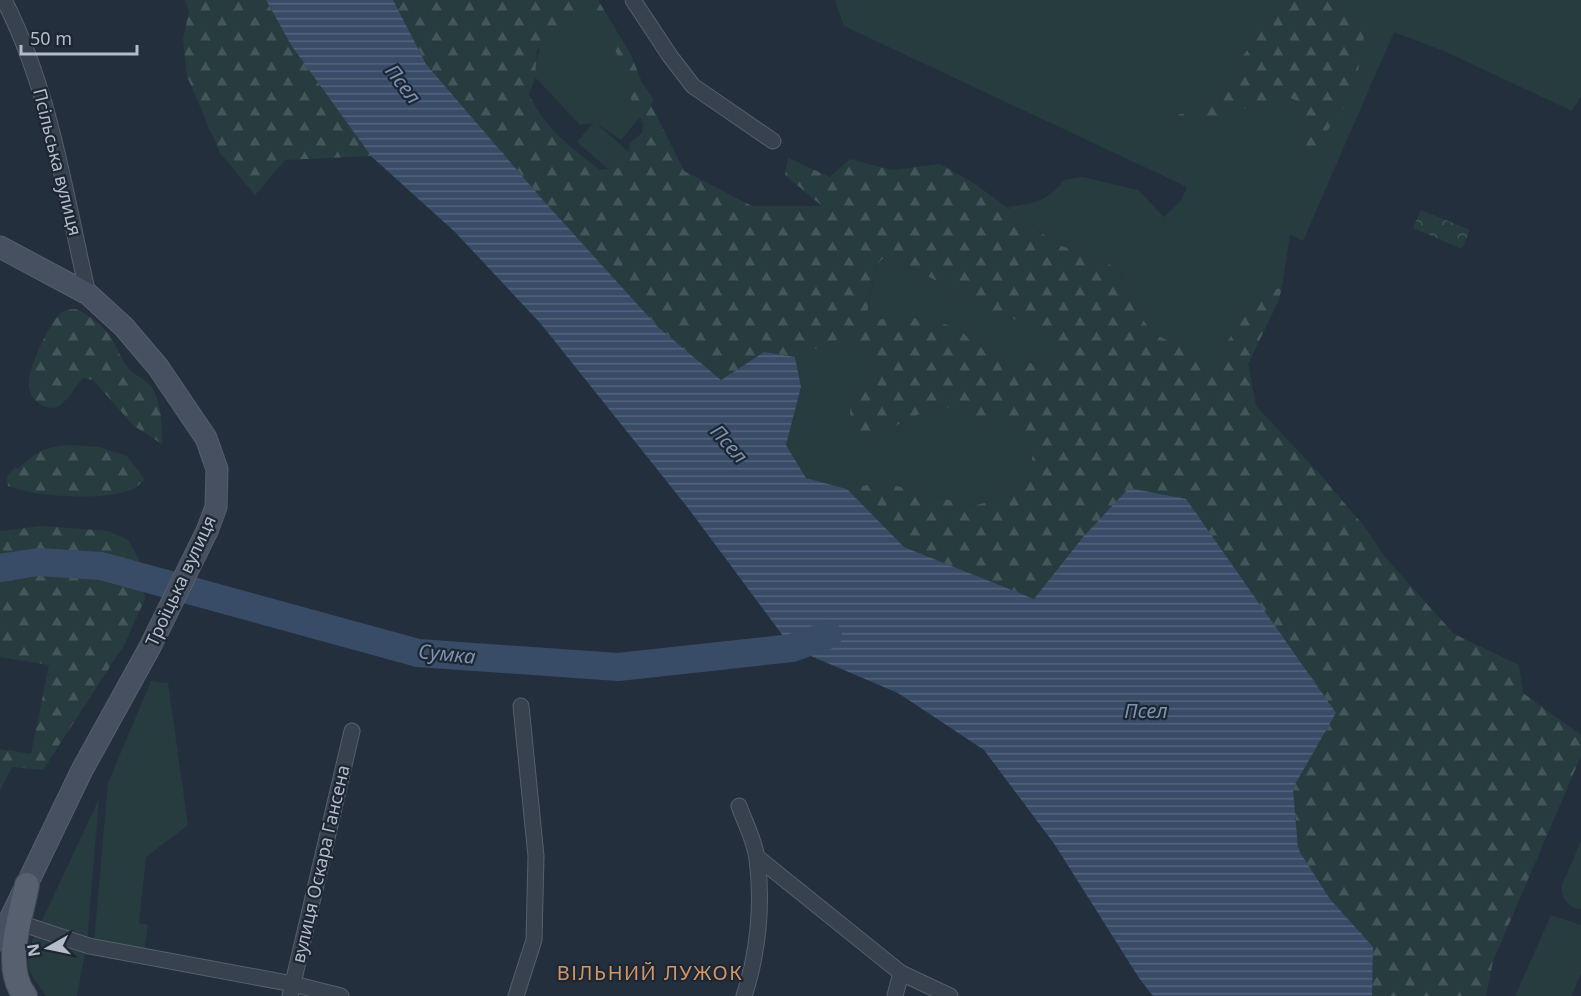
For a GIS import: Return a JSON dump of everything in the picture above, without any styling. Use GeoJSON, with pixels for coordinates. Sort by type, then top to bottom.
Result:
{"type":"FeatureCollection","features":[{"type":"Feature","properties":{"kind":"main road","name":"Троїцька вулиця"},"geometry":{"type":"LineString","coordinates":[[0,247],[88,294],[124,327],[158,367],[206,438],[217,468],[216,507],[198,549],[150,647],[82,770],[27,885]]}},
{"type":"Feature","properties":{"kind":"main road"},"geometry":{"type":"LineString","coordinates":[[0,940],[27,885]]}},
{"type":"Feature","properties":{"kind":"main road"},"geometry":{"type":"LineString","coordinates":[[10,921],[14,947],[14,970],[25,996]]}},
{"type":"Feature","properties":{"kind":"street","name":"Псільська вулиця"},"geometry":{"type":"LineString","coordinates":[[4,0],[22,35],[50,120],[88,294]]}},
{"type":"Feature","properties":{"kind":"street"},"geometry":{"type":"LineString","coordinates":[[633,0],[693,86],[773,141]]}},
{"type":"Feature","properties":{"kind":"street"},"geometry":{"type":"LineString","coordinates":[[516,996],[534,940],[536,856],[521,706]]}},
{"type":"Feature","properties":{"kind":"street","name":"вулиця Оскара Гансена"},"geometry":{"type":"LineString","coordinates":[[292,990],[352,731]]}},
{"type":"Feature","properties":{"kind":"street"},"geometry":{"type":"LineString","coordinates":[[739,806],[757,857],[759,909],[752,970],[744,996]]}},
{"type":"Feature","properties":{"kind":"street"},"geometry":{"type":"LineString","coordinates":[[757,857],[901,974],[950,996]]}},
{"type":"Feature","properties":{"kind":"street"},"geometry":{"type":"LineString","coordinates":[[10,921],[89,946],[292,990],[341,996]]}},
{"type":"Feature","properties":{"kind":"street"},"geometry":{"type":"LineString","coordinates":[[895,996],[901,974]]}},
{"type":"Feature","properties":{"kind":"green space"},"geometry":{"type":"Polygon","coordinates":[[[185,0],[266,0],[291,45],[371,156],[285,160],[255,195],[220,153],[187,76],[183,39],[189,12],[185,0]]]}},
{"type":"Feature","properties":{"kind":"green space"},"geometry":{"type":"Polygon","coordinates":[[[393,0],[598,0],[631,55],[651,105],[684,171],[752,206],[822,206],[785,175],[788,158],[830,177],[850,159],[891,170],[940,164],[975,184],[1057,244],[1121,269],[1123,293],[1153,333],[1214,364],[1258,291],[1282,288],[1278,302],[1248,364],[1256,406],[1317,471],[1364,526],[1385,557],[1454,634],[1519,665],[1523,693],[1581,735],[1581,756],[1493,961],[1486,996],[1372,996],[1373,947],[1330,899],[1298,849],[1293,788],[1336,713],[1083,537],[1034,599],[904,547],[847,489],[882,482],[972,506],[988,502],[1030,471],[1033,453],[1011,426],[938,405],[869,439],[851,436],[850,403],[872,375],[872,358],[842,338],[795,357],[764,352],[721,380],[658,327],[542,199],[426,64],[393,0]],[[579,14],[570,17],[548,33],[537,49],[535,78],[529,94],[550,127],[579,154],[600,170],[618,168],[629,153],[630,143],[642,133],[643,124],[618,72],[617,54],[608,37],[588,18],[579,14]],[[891,258],[882,259],[876,266],[867,314],[873,321],[899,316],[939,322],[961,330],[973,344],[1010,358],[1051,368],[1058,351],[1047,335],[1012,318],[986,313],[971,298],[891,258]]]}},
{"type":"Feature","properties":{"kind":"green space"},"geometry":{"type":"Polygon","coordinates":[[[587,0],[654,100],[621,140],[596,123],[636,158],[619,178],[577,142],[593,123],[580,125],[531,73],[540,50],[504,21],[587,0]]]}},
{"type":"Feature","properties":{"kind":"green space"},"geometry":{"type":"Polygon","coordinates":[[[835,0],[1581,0],[1581,96],[1572,111],[1446,52],[1394,32],[1303,241],[1290,235],[1282,288],[1258,291],[1214,365],[1153,333],[1123,293],[1121,269],[1057,244],[1007,207],[1039,201],[1064,180],[1083,177],[1138,190],[1164,217],[1181,201],[1187,187],[844,26],[835,0]]]}},
{"type":"Feature","properties":{"kind":"green space"},"geometry":{"type":"Polygon","coordinates":[[[1280,0],[1329,0],[1365,32],[1354,93],[1311,154],[1300,140],[1306,105],[1288,97],[1253,104],[1214,124],[1177,115],[1211,105],[1280,0]]]}},
{"type":"Feature","properties":{"kind":"green space"},"geometry":{"type":"Polygon","coordinates":[[[1421,210],[1470,230],[1462,249],[1413,228],[1421,210]]]}},
{"type":"Feature","properties":{"kind":"green space"},"geometry":{"type":"Polygon","coordinates":[[[891,258],[971,298],[986,313],[1012,318],[1047,335],[1058,351],[1051,368],[1010,358],[973,344],[961,330],[899,316],[873,322],[867,314],[876,266],[882,259],[891,258]]]}},
{"type":"Feature","properties":{"kind":"green space"},"geometry":{"type":"Polygon","coordinates":[[[76,309],[105,330],[128,367],[149,383],[153,389],[161,416],[162,444],[134,426],[93,380],[83,378],[65,400],[54,408],[41,405],[32,395],[29,389],[30,375],[45,337],[61,313],[76,309]]]}},
{"type":"Feature","properties":{"kind":"green space"},"geometry":{"type":"Polygon","coordinates":[[[842,338],[872,358],[872,375],[850,403],[869,439],[938,405],[1011,426],[1034,453],[1030,471],[988,502],[972,506],[882,482],[847,489],[806,478],[786,445],[801,387],[795,357],[842,338]]]}},
{"type":"Feature","properties":{"kind":"green space"},"geometry":{"type":"Polygon","coordinates":[[[68,445],[99,447],[127,456],[145,480],[130,490],[103,496],[51,495],[8,486],[7,476],[15,468],[18,469],[40,451],[68,445]]]}},
{"type":"Feature","properties":{"kind":"green space"},"geometry":{"type":"Polygon","coordinates":[[[43,526],[108,531],[128,540],[139,559],[145,599],[124,645],[43,770],[12,767],[0,790],[0,749],[31,754],[49,665],[0,657],[0,531],[43,526]]]}},
{"type":"Feature","properties":{"kind":"green space"},"geometry":{"type":"Polygon","coordinates":[[[151,681],[168,683],[188,825],[146,857],[139,923],[148,925],[144,952],[94,942],[108,783],[151,681]]]}},
{"type":"Feature","properties":{"kind":"green space"},"geometry":{"type":"Polygon","coordinates":[[[99,799],[87,942],[39,927],[99,799]]]}},
{"type":"Feature","properties":{"kind":"green space"},"geometry":{"type":"Polygon","coordinates":[[[1581,841],[1581,909],[1572,907],[1564,898],[1562,885],[1581,841]]]}},
{"type":"Feature","properties":{"kind":"green space"},"geometry":{"type":"Polygon","coordinates":[[[1551,915],[1581,925],[1581,974],[1571,996],[1515,996],[1551,915]]]}},
{"type":"Feature","properties":{"kind":"green space"},"geometry":{"type":"Polygon","coordinates":[[[36,932],[86,948],[77,996],[46,996],[34,979],[28,966],[28,959],[36,932]]]}},
{"type":"Feature","properties":{"kind":"water","name":"Псел"},"geometry":{"type":"Polygon","coordinates":[[[266,0],[393,0],[426,64],[542,199],[658,327],[721,380],[764,352],[795,357],[801,387],[786,445],[806,478],[847,489],[904,547],[1034,599],[1083,537],[1129,488],[1186,499],[1336,713],[1293,788],[1298,849],[1330,899],[1373,947],[1372,996],[1153,996],[1139,978],[1055,845],[984,750],[898,693],[792,648],[688,508],[541,324],[455,232],[371,156],[291,45],[266,0]]]}},
{"type":"Feature","properties":{"kind":"waterway","name":"Сумка"},"geometry":{"type":"LineString","coordinates":[[0,568],[38,562],[101,566],[418,653],[618,667],[792,648],[828,635]]}},
{"type":"Feature","properties":{"kind":"district","name":"ВІЛЬНИЙ ЛУЖОК"},"geometry":{"type":"Point","coordinates":[650,973]}}]}
